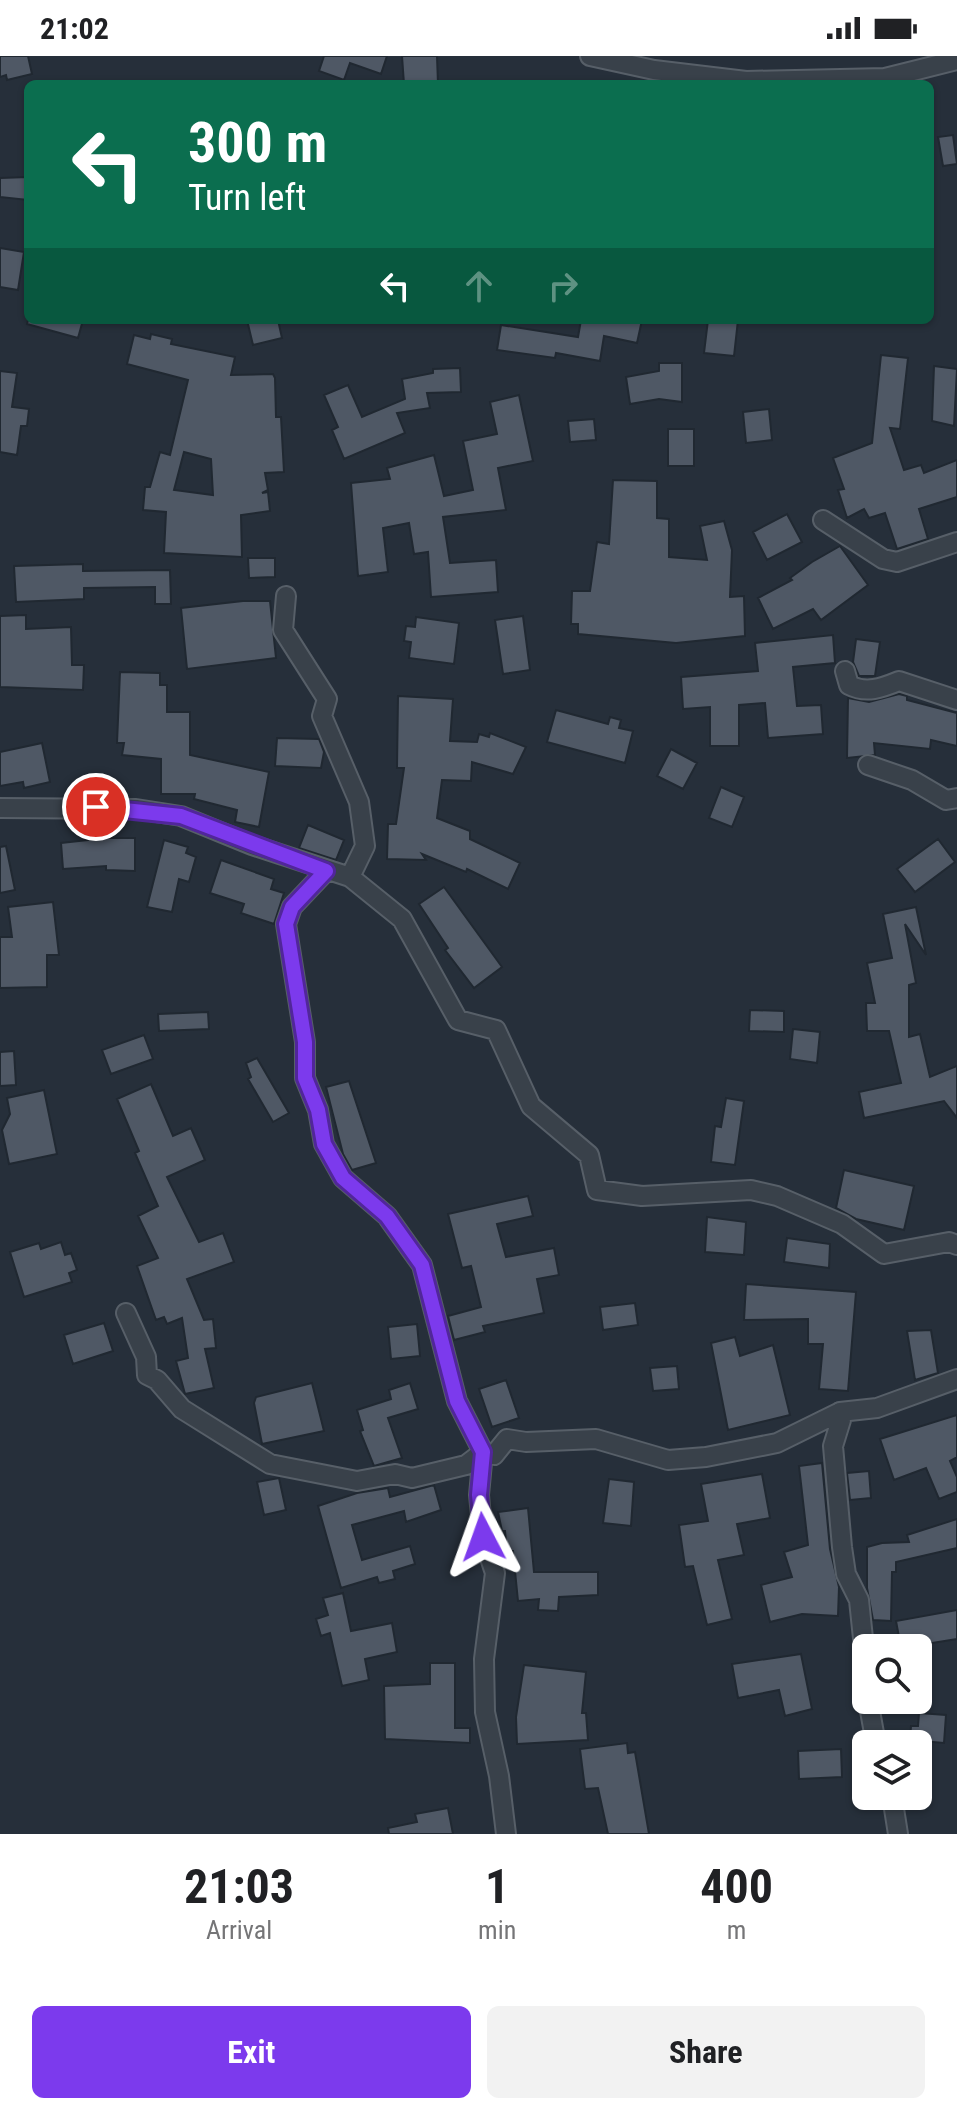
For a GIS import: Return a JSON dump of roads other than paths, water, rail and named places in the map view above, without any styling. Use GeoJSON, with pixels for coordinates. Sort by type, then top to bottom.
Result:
{"type":"FeatureCollection","features":[{"type":"Feature","properties":{"kind":"street"},"geometry":{"type":"LineString","coordinates":[[590,56],[654,70],[738,80]]}},
{"type":"Feature","properties":{"kind":"street"},"geometry":{"type":"LineString","coordinates":[[792,80],[885,78],[957,60]]}},
{"type":"Feature","properties":{"kind":"street"},"geometry":{"type":"LineString","coordinates":[[823,520],[883,559],[897,562],[957,542]]}},
{"type":"Feature","properties":{"kind":"street"},"geometry":{"type":"LineString","coordinates":[[286,596],[283,630],[327,699],[322,716],[359,802],[365,846],[350,877]]}},
{"type":"Feature","properties":{"kind":"street"},"geometry":{"type":"LineString","coordinates":[[845,671],[849,685],[856,689],[879,690],[899,681],[957,700]]}},
{"type":"Feature","properties":{"kind":"street"},"geometry":{"type":"LineString","coordinates":[[868,765],[912,780],[946,800],[957,798]]}},
{"type":"Feature","properties":{"kind":"street"},"geometry":{"type":"LineString","coordinates":[[0,808],[136,809],[181,816],[326,871],[350,877],[402,919],[458,1020],[496,1030],[531,1106],[589,1155],[597,1190],[642,1196],[751,1190],[777,1196],[842,1224],[884,1254],[949,1242],[957,1245]]}},
{"type":"Feature","properties":{"kind":"street"},"geometry":{"type":"LineString","coordinates":[[326,871],[292,907],[286,924],[305,1042],[305,1078],[318,1110],[324,1144],[343,1178],[387,1216],[422,1265],[457,1401],[483,1452],[479,1495],[483,1537],[495,1573],[484,1659],[485,1712],[499,1776],[506,1834]]}},
{"type":"Feature","properties":{"kind":"street"},"geometry":{"type":"LineString","coordinates":[[126,1313],[146,1357],[147,1375],[157,1380],[182,1409],[270,1464],[357,1481],[395,1474],[412,1478],[466,1465],[483,1452]]}},
{"type":"Feature","properties":{"kind":"street"},"geometry":{"type":"LineString","coordinates":[[483,1452],[494,1455],[507,1439],[526,1442],[596,1439],[668,1460],[706,1457],[777,1443],[840,1412],[877,1408],[957,1379]]}},
{"type":"Feature","properties":{"kind":"street"},"geometry":{"type":"LineString","coordinates":[[840,1412],[841,1420],[833,1446],[842,1547],[846,1574],[859,1600],[863,1634]]}},
{"type":"Feature","properties":{"kind":"street"},"geometry":{"type":"LineString","coordinates":[[894,1810],[898,1834]]}}]}
